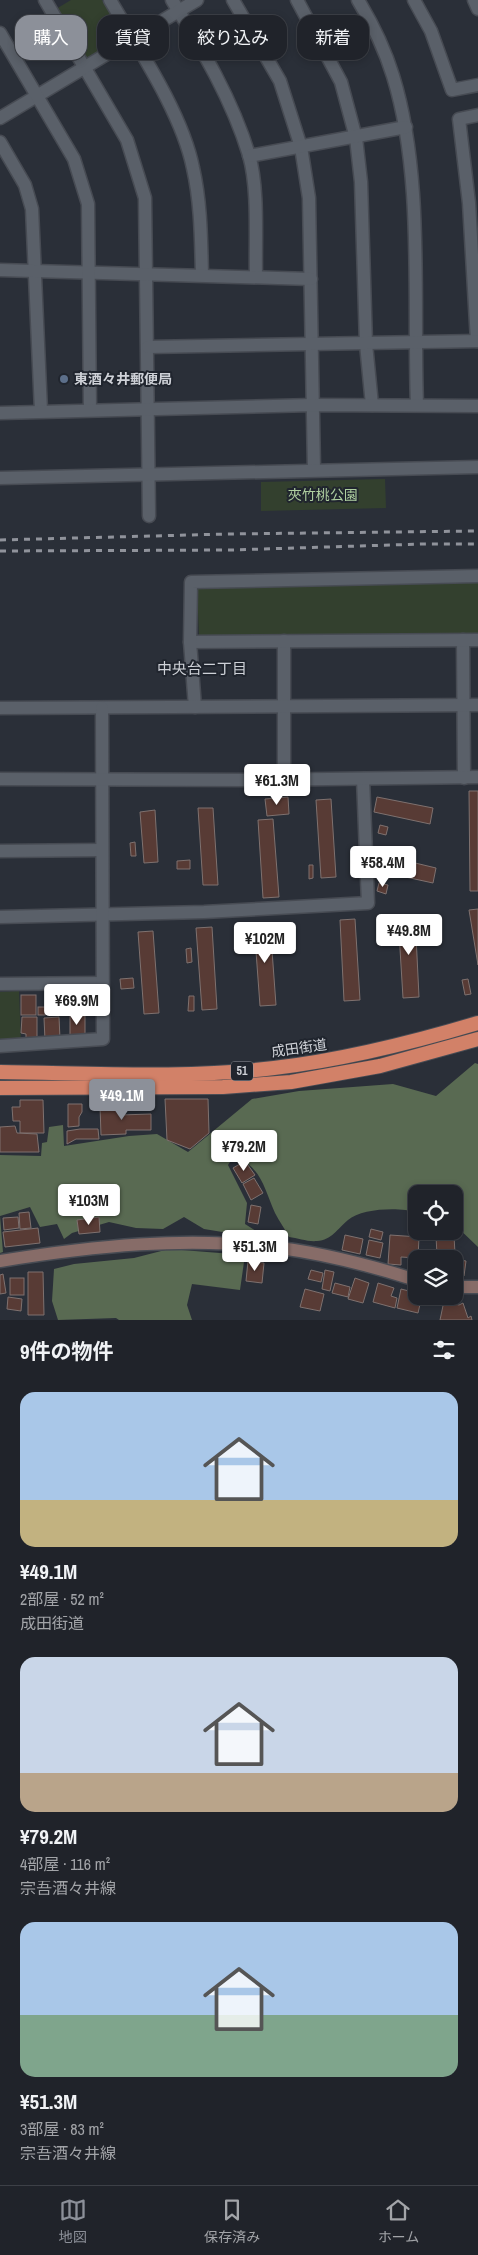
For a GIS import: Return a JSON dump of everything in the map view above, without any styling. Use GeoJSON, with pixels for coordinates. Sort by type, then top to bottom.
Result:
{"type":"FeatureCollection","features":[{"type":"Feature","properties":{"kind":"highway","name":"成田街道"},"geometry":{"type":"LineString","coordinates":[[0,1072],[195,1074],[274,1068],[366,1054],[478,1023]]}},
{"type":"Feature","properties":{"kind":"highway","name":"51"},"geometry":{"type":"LineString","coordinates":[[0,1088],[224,1087],[291,1082],[380,1066],[478,1039]]}},
{"type":"Feature","properties":{"kind":"main road"},"geometry":{"type":"LineString","coordinates":[[0,1261],[123,1245],[171,1242],[222,1243],[280,1248],[372,1266],[408,1277]]}},
{"type":"Feature","properties":{"kind":"main road"},"geometry":{"type":"LineString","coordinates":[[463,1287],[478,1287]]}},
{"type":"Feature","properties":{"kind":"street"},"geometry":{"type":"LineString","coordinates":[[45,0],[128,140],[145,198],[150,516]]}},
{"type":"Feature","properties":{"kind":"street"},"geometry":{"type":"LineString","coordinates":[[110,0],[119,15]]}},
{"type":"Feature","properties":{"kind":"street"},"geometry":{"type":"LineString","coordinates":[[172,0],[224,89],[249,156],[255,199],[256,277]]}},
{"type":"Feature","properties":{"kind":"street"},"geometry":{"type":"LineString","coordinates":[[169,18],[197,0]]}},
{"type":"Feature","properties":{"kind":"street"},"geometry":{"type":"LineString","coordinates":[[233,0],[280,81],[301,147],[308,198],[314,470]]}},
{"type":"Feature","properties":{"kind":"street"},"geometry":{"type":"LineString","coordinates":[[297,0],[341,82],[356,138],[361,182],[366,344],[372,405]]}},
{"type":"Feature","properties":{"kind":"street"},"geometry":{"type":"LineString","coordinates":[[358,0],[370,20],[393,75],[406,128],[414,216],[417,405]]}},
{"type":"Feature","properties":{"kind":"street"},"geometry":{"type":"LineString","coordinates":[[414,0],[431,31],[452,90],[478,85]]}},
{"type":"Feature","properties":{"kind":"street"},"geometry":{"type":"LineString","coordinates":[[474,0],[478,9]]}},
{"type":"Feature","properties":{"kind":"street"},"geometry":{"type":"LineString","coordinates":[[0,33],[74,159],[88,204],[90,410]]}},
{"type":"Feature","properties":{"kind":"street"},"geometry":{"type":"LineString","coordinates":[[0,118],[98,60]]}},
{"type":"Feature","properties":{"kind":"street"},"geometry":{"type":"LineString","coordinates":[[144,60],[179,124],[193,167],[200,217],[202,275]]}},
{"type":"Feature","properties":{"kind":"street"},"geometry":{"type":"LineString","coordinates":[[148,346],[477,341],[476,286],[459,119],[478,115]]}},
{"type":"Feature","properties":{"kind":"street"},"geometry":{"type":"LineString","coordinates":[[249,156],[406,128]]}},
{"type":"Feature","properties":{"kind":"street"},"geometry":{"type":"LineString","coordinates":[[0,142],[25,185],[32,209],[41,411]]}},
{"type":"Feature","properties":{"kind":"street"},"geometry":{"type":"LineString","coordinates":[[0,270],[311,279]]}},
{"type":"Feature","properties":{"kind":"street"},"geometry":{"type":"LineString","coordinates":[[0,413],[313,405],[478,406]]}},
{"type":"Feature","properties":{"kind":"street"},"geometry":{"type":"LineString","coordinates":[[0,478],[478,467]]}},
{"type":"Feature","properties":{"kind":"street"},"geometry":{"type":"LineString","coordinates":[[194,707],[190,642],[190,582],[478,576]]}},
{"type":"Feature","properties":{"kind":"street"},"geometry":{"type":"LineString","coordinates":[[463,640],[464,778]]}},
{"type":"Feature","properties":{"kind":"street"},"geometry":{"type":"LineString","coordinates":[[190,642],[478,640]]}},
{"type":"Feature","properties":{"kind":"street"},"geometry":{"type":"LineString","coordinates":[[284,641],[282,705],[284,780]]}},
{"type":"Feature","properties":{"kind":"street"},"geometry":{"type":"LineString","coordinates":[[0,708],[478,705]]}},
{"type":"Feature","properties":{"kind":"street"},"geometry":{"type":"LineString","coordinates":[[0,1046],[102,1038],[100,779],[102,708]]}},
{"type":"Feature","properties":{"kind":"street"},"geometry":{"type":"LineString","coordinates":[[0,779],[284,780],[478,777]]}},
{"type":"Feature","properties":{"kind":"street"},"geometry":{"type":"LineString","coordinates":[[0,917],[102,916],[368,903],[363,779]]}},
{"type":"Feature","properties":{"kind":"street"},"geometry":{"type":"LineString","coordinates":[[0,851],[102,850]]}},
{"type":"Feature","properties":{"kind":"street"},"geometry":{"type":"LineString","coordinates":[[0,984],[102,983]]}},
{"type":"Feature","properties":{"kind":"green space"},"geometry":{"type":"Polygon","coordinates":[[[71,0],[102,0],[111,15],[97,15],[97,54],[87,59],[87,15],[60,15],[56,9],[71,0]]]}},
{"type":"Feature","properties":{"kind":"green space","name":"夾竹桃公園"},"geometry":{"type":"Polygon","coordinates":[[[385,479],[386,508],[261,511],[261,482],[385,479]]]}},
{"type":"Feature","properties":{"kind":"green space"},"geometry":{"type":"Polygon","coordinates":[[[478,577],[478,634],[199,636],[197,587],[478,577]]]}},
{"type":"Feature","properties":{"kind":"green space"},"geometry":{"type":"Polygon","coordinates":[[[19,991],[21,1043],[0,1044],[0,992],[19,991]]]}},
{"type":"Feature","properties":{"kind":"green space"},"geometry":{"type":"Polygon","coordinates":[[[475,1063],[478,1064],[478,1247],[463,1233],[463,1185],[408,1185],[408,1210],[391,1209],[362,1213],[348,1220],[327,1239],[310,1241],[289,1237],[275,1213],[261,1180],[251,1166],[234,1156],[228,1165],[247,1203],[245,1224],[256,1231],[253,1237],[204,1229],[184,1217],[163,1229],[136,1228],[109,1222],[72,1233],[64,1239],[57,1224],[40,1227],[30,1207],[0,1216],[0,1155],[41,1156],[42,1143],[47,1142],[49,1127],[63,1125],[64,1146],[129,1136],[157,1134],[188,1152],[252,1099],[299,1091],[393,1084],[436,1096],[475,1063]]]}},
{"type":"Feature","properties":{"kind":"green space"},"geometry":{"type":"Polygon","coordinates":[[[0,1216],[3,1252],[0,1253],[0,1216]]]}},
{"type":"Feature","properties":{"kind":"green space"},"geometry":{"type":"Polygon","coordinates":[[[169,1249],[245,1255],[240,1290],[192,1284],[187,1305],[192,1320],[119,1320],[116,1318],[58,1320],[52,1301],[54,1269],[74,1264],[134,1258],[169,1249]]]}},
{"type":"Feature","properties":{"kind":"building"},"geometry":{"type":"Polygon","coordinates":[[[469,791],[478,791],[478,891],[470,891],[469,791]]]}},
{"type":"Feature","properties":{"kind":"building"},"geometry":{"type":"Polygon","coordinates":[[[288,797],[289,814],[267,816],[265,799],[288,797]]]}},
{"type":"Feature","properties":{"kind":"building"},"geometry":{"type":"Polygon","coordinates":[[[377,797],[433,808],[430,824],[374,812],[377,797]]]}},
{"type":"Feature","properties":{"kind":"building"},"geometry":{"type":"Polygon","coordinates":[[[331,799],[336,877],[321,878],[316,800],[331,799]]]}},
{"type":"Feature","properties":{"kind":"building"},"geometry":{"type":"Polygon","coordinates":[[[198,808],[213,808],[218,885],[203,885],[198,808]]]}},
{"type":"Feature","properties":{"kind":"building"},"geometry":{"type":"Polygon","coordinates":[[[155,810],[158,862],[144,863],[140,812],[155,810]]]}},
{"type":"Feature","properties":{"kind":"building"},"geometry":{"type":"Polygon","coordinates":[[[273,819],[279,897],[263,898],[258,820],[273,819]]]}},
{"type":"Feature","properties":{"kind":"building"},"geometry":{"type":"Polygon","coordinates":[[[380,825],[388,827],[386,835],[378,833],[380,825]]]}},
{"type":"Feature","properties":{"kind":"building"},"geometry":{"type":"Polygon","coordinates":[[[135,842],[136,856],[131,856],[130,843],[135,842]]]}},
{"type":"Feature","properties":{"kind":"building"},"geometry":{"type":"Polygon","coordinates":[[[382,855],[436,868],[433,883],[378,871],[382,855]]]}},
{"type":"Feature","properties":{"kind":"building"},"geometry":{"type":"Polygon","coordinates":[[[190,860],[190,869],[177,869],[177,861],[190,860]]]}},
{"type":"Feature","properties":{"kind":"building"},"geometry":{"type":"Polygon","coordinates":[[[309,865],[313,865],[313,878],[309,879],[309,865]]]}},
{"type":"Feature","properties":{"kind":"building"},"geometry":{"type":"Polygon","coordinates":[[[379,883],[388,885],[386,894],[377,891],[379,883]]]}},
{"type":"Feature","properties":{"kind":"building"},"geometry":{"type":"Polygon","coordinates":[[[478,909],[478,965],[469,910],[478,909]]]}},
{"type":"Feature","properties":{"kind":"building"},"geometry":{"type":"Polygon","coordinates":[[[415,915],[419,997],[403,998],[398,916],[415,915]]]}},
{"type":"Feature","properties":{"kind":"building"},"geometry":{"type":"Polygon","coordinates":[[[355,919],[360,1000],[344,1001],[340,920],[355,919]]]}},
{"type":"Feature","properties":{"kind":"building"},"geometry":{"type":"Polygon","coordinates":[[[270,923],[276,1005],[260,1006],[254,924],[270,923]]]}},
{"type":"Feature","properties":{"kind":"building"},"geometry":{"type":"Polygon","coordinates":[[[212,927],[217,1009],[202,1010],[196,928],[212,927]]]}},
{"type":"Feature","properties":{"kind":"building"},"geometry":{"type":"Polygon","coordinates":[[[153,931],[159,1013],[144,1014],[138,932],[153,931]]]}},
{"type":"Feature","properties":{"kind":"building"},"geometry":{"type":"Polygon","coordinates":[[[191,948],[192,962],[187,963],[186,949],[191,948]]]}},
{"type":"Feature","properties":{"kind":"building"},"geometry":{"type":"Polygon","coordinates":[[[133,978],[134,988],[121,989],[120,979],[133,978]]]}},
{"type":"Feature","properties":{"kind":"building"},"geometry":{"type":"Polygon","coordinates":[[[468,979],[471,994],[465,995],[462,980],[468,979]]]}},
{"type":"Feature","properties":{"kind":"building"},"geometry":{"type":"Polygon","coordinates":[[[70,993],[80,993],[80,1000],[89,1000],[90,1013],[71,1014],[70,993]]]}},
{"type":"Feature","properties":{"kind":"building"},"geometry":{"type":"Polygon","coordinates":[[[60,994],[61,1014],[47,1015],[46,995],[60,994]]]}},
{"type":"Feature","properties":{"kind":"building"},"geometry":{"type":"Polygon","coordinates":[[[21,995],[36,995],[36,1015],[21,1015],[21,995]]]}},
{"type":"Feature","properties":{"kind":"building"},"geometry":{"type":"Polygon","coordinates":[[[189,996],[194,996],[194,1011],[188,1011],[189,996]]]}},
{"type":"Feature","properties":{"kind":"building"},"geometry":{"type":"Polygon","coordinates":[[[38,1007],[45,1007],[45,1015],[38,1015],[38,1007]]]}},
{"type":"Feature","properties":{"kind":"building"},"geometry":{"type":"Polygon","coordinates":[[[70,1016],[85,1016],[85,1037],[70,1037],[70,1016]]]}},
{"type":"Feature","properties":{"kind":"building"},"geometry":{"type":"Polygon","coordinates":[[[22,1017],[37,1017],[37,1038],[26,1038],[26,1034],[21,1033],[22,1017]]]}},
{"type":"Feature","properties":{"kind":"building"},"geometry":{"type":"Polygon","coordinates":[[[59,1017],[60,1039],[45,1040],[44,1018],[59,1017]]]}},
{"type":"Feature","properties":{"kind":"building"},"geometry":{"type":"Polygon","coordinates":[[[165,1099],[208,1099],[209,1133],[190,1149],[167,1140],[165,1099]]]}},
{"type":"Feature","properties":{"kind":"building"},"geometry":{"type":"Polygon","coordinates":[[[20,1100],[43,1100],[44,1133],[20,1133],[20,1121],[13,1121],[12,1107],[20,1107],[20,1100]]]}},
{"type":"Feature","properties":{"kind":"building"},"geometry":{"type":"Polygon","coordinates":[[[68,1104],[82,1104],[79,1126],[68,1127],[68,1104]]]}},
{"type":"Feature","properties":{"kind":"building"},"geometry":{"type":"Polygon","coordinates":[[[120,1105],[120,1115],[151,1114],[151,1130],[126,1130],[126,1134],[101,1135],[100,1106],[120,1105]]]}},
{"type":"Feature","properties":{"kind":"building"},"geometry":{"type":"Polygon","coordinates":[[[15,1126],[17,1133],[37,1134],[39,1152],[0,1152],[0,1127],[15,1126]]]}},
{"type":"Feature","properties":{"kind":"building"},"geometry":{"type":"Polygon","coordinates":[[[98,1129],[99,1139],[76,1139],[67,1144],[67,1131],[98,1129]]]}},
{"type":"Feature","properties":{"kind":"building"},"geometry":{"type":"Polygon","coordinates":[[[245,1161],[255,1175],[242,1183],[233,1168],[245,1161]]]}},
{"type":"Feature","properties":{"kind":"building"},"geometry":{"type":"Polygon","coordinates":[[[254,1178],[263,1193],[251,1200],[243,1184],[254,1178]]]}},
{"type":"Feature","properties":{"kind":"building"},"geometry":{"type":"Polygon","coordinates":[[[83,1187],[94,1206],[82,1214],[70,1194],[83,1187]]]}},
{"type":"Feature","properties":{"kind":"building"},"geometry":{"type":"Polygon","coordinates":[[[251,1205],[261,1207],[258,1224],[248,1222],[251,1205]]]}},
{"type":"Feature","properties":{"kind":"building"},"geometry":{"type":"Polygon","coordinates":[[[29,1212],[31,1228],[20,1229],[19,1213],[29,1212]]]}},
{"type":"Feature","properties":{"kind":"building"},"geometry":{"type":"Polygon","coordinates":[[[18,1217],[19,1228],[4,1230],[3,1218],[18,1217]]]}},
{"type":"Feature","properties":{"kind":"building"},"geometry":{"type":"Polygon","coordinates":[[[99,1217],[100,1232],[79,1234],[77,1220],[99,1217]]]}},
{"type":"Feature","properties":{"kind":"building"},"geometry":{"type":"Polygon","coordinates":[[[38,1228],[40,1243],[5,1247],[3,1232],[38,1228]]]}},
{"type":"Feature","properties":{"kind":"building"},"geometry":{"type":"Polygon","coordinates":[[[371,1229],[383,1232],[381,1240],[369,1237],[371,1229]]]}},
{"type":"Feature","properties":{"kind":"building"},"geometry":{"type":"Polygon","coordinates":[[[345,1235],[363,1239],[360,1254],[342,1250],[345,1235]]]}},
{"type":"Feature","properties":{"kind":"building"},"geometry":{"type":"Polygon","coordinates":[[[390,1235],[408,1236],[408,1240],[419,1240],[418,1250],[408,1250],[408,1257],[401,1257],[401,1265],[388,1264],[390,1235]]]}},
{"type":"Feature","properties":{"kind":"building"},"geometry":{"type":"Polygon","coordinates":[[[369,1240],[383,1243],[380,1258],[366,1255],[369,1240]]]}},
{"type":"Feature","properties":{"kind":"building"},"geometry":{"type":"Polygon","coordinates":[[[436,1240],[454,1240],[455,1250],[437,1250],[436,1240]]]}},
{"type":"Feature","properties":{"kind":"building"},"geometry":{"type":"Polygon","coordinates":[[[463,1260],[466,1261],[463,1276],[463,1260]]]}},
{"type":"Feature","properties":{"kind":"building"},"geometry":{"type":"Polygon","coordinates":[[[248,1261],[264,1263],[262,1283],[246,1281],[248,1261]]]}},
{"type":"Feature","properties":{"kind":"building"},"geometry":{"type":"Polygon","coordinates":[[[311,1270],[323,1273],[321,1282],[308,1279],[311,1270]]]}},
{"type":"Feature","properties":{"kind":"building"},"geometry":{"type":"Polygon","coordinates":[[[325,1270],[334,1272],[330,1291],[322,1289],[325,1270]]]}},
{"type":"Feature","properties":{"kind":"building"},"geometry":{"type":"Polygon","coordinates":[[[28,1272],[43,1272],[44,1315],[28,1315],[28,1272]]]}},
{"type":"Feature","properties":{"kind":"building"},"geometry":{"type":"Polygon","coordinates":[[[3,1274],[6,1293],[0,1294],[0,1275],[3,1274]]]}},
{"type":"Feature","properties":{"kind":"building"},"geometry":{"type":"Polygon","coordinates":[[[10,1278],[24,1278],[24,1295],[10,1295],[10,1278]]]}},
{"type":"Feature","properties":{"kind":"building"},"geometry":{"type":"Polygon","coordinates":[[[355,1278],[369,1283],[363,1303],[348,1299],[355,1278]]]}},
{"type":"Feature","properties":{"kind":"building"},"geometry":{"type":"Polygon","coordinates":[[[335,1283],[350,1287],[348,1297],[332,1293],[335,1283]]]}},
{"type":"Feature","properties":{"kind":"building"},"geometry":{"type":"Polygon","coordinates":[[[378,1283],[394,1288],[391,1296],[397,1298],[395,1308],[373,1302],[378,1283]]]}},
{"type":"Feature","properties":{"kind":"building"},"geometry":{"type":"Polygon","coordinates":[[[305,1289],[324,1294],[320,1311],[300,1307],[305,1289]]]}},
{"type":"Feature","properties":{"kind":"building"},"geometry":{"type":"Polygon","coordinates":[[[401,1289],[408,1291],[408,1305],[420,1305],[418,1313],[397,1308],[401,1289]]]}},
{"type":"Feature","properties":{"kind":"building"},"geometry":{"type":"Polygon","coordinates":[[[8,1297],[22,1299],[21,1311],[7,1309],[8,1297]]]}},
{"type":"Feature","properties":{"kind":"building"},"geometry":{"type":"Polygon","coordinates":[[[463,1303],[468,1318],[471,1316],[472,1320],[440,1320],[443,1305],[463,1305],[463,1303]]]}},
{"type":"Feature","properties":{"kind":"railway"},"geometry":{"type":"LineString","coordinates":[[0,540],[227,534],[478,531]]}},
{"type":"Feature","properties":{"kind":"railway"},"geometry":{"type":"LineString","coordinates":[[0,551],[231,550],[478,544]]}},
{"type":"Feature","properties":{"kind":"place","name":"東酒々井郵便局"},"geometry":{"type":"Point","coordinates":[64,379]}},
{"type":"Feature","properties":{"kind":"district","name":"中央台二丁目"},"geometry":{"type":"Point","coordinates":[202,669]}}]}
